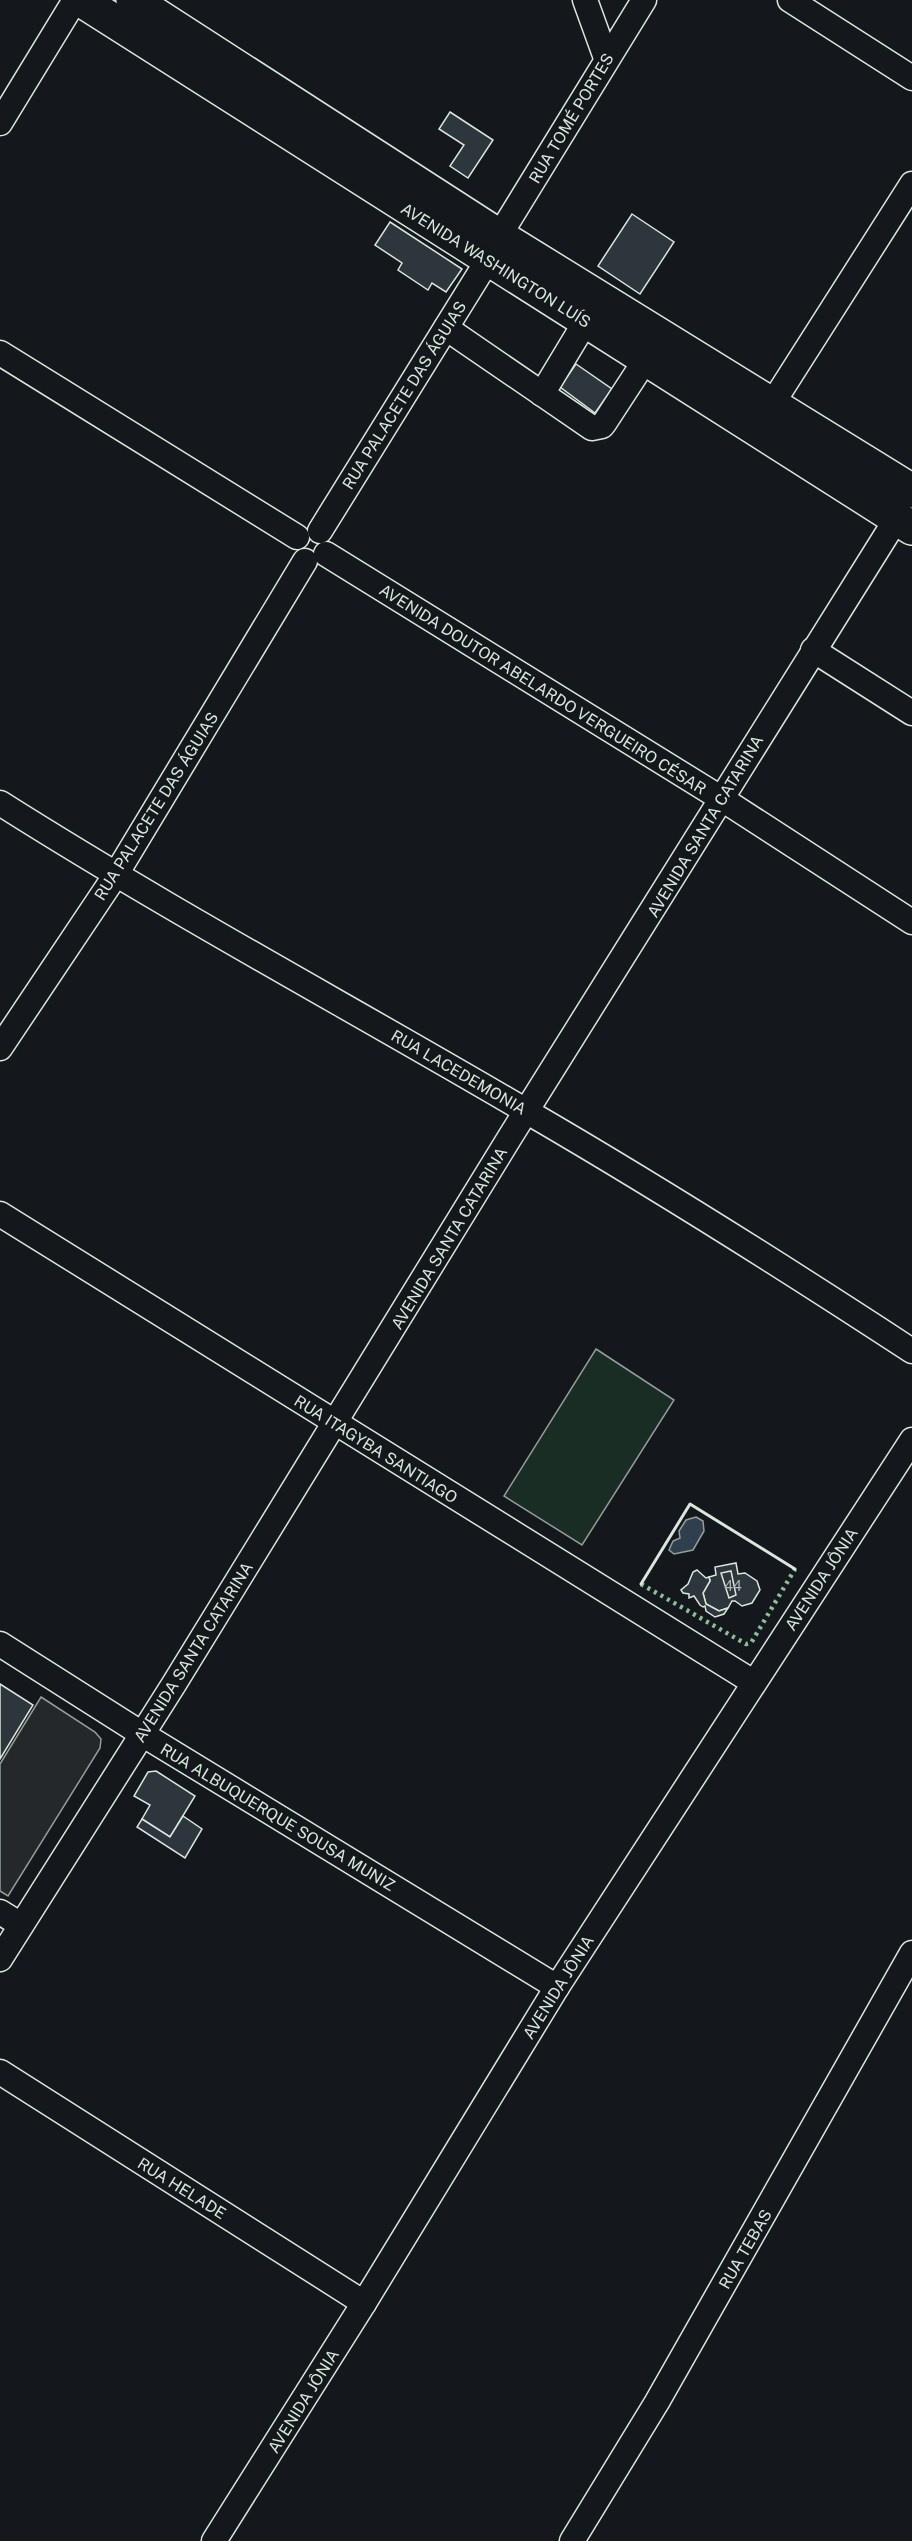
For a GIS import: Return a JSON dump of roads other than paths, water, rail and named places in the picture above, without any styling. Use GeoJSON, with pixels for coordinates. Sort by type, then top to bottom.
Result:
{"type":"FeatureCollection","features":[{"type":"Feature","properties":{"kind":"highway","name":"AVENIDA WASHINGTON LUÍS"},"geometry":{"type":"LineString","coordinates":[[81,0],[494,248],[772,404],[907,512]]}},
{"type":"Feature","properties":{"kind":"highway","name":"AVENIDA WASHINGTON LUÍS"},"geometry":{"type":"LineString","coordinates":[[133,0],[494,248],[586,321],[646,359],[907,512]]}},
{"type":"Feature","properties":{"kind":"street"},"geometry":{"type":"LineString","coordinates":[[0,123],[75,0]]}},
{"type":"Feature","properties":{"kind":"street"},"geometry":{"type":"LineString","coordinates":[[585,0],[606,58]]}},
{"type":"Feature","properties":{"kind":"street","name":"RUA TOMÉ PORTES"},"geometry":{"type":"LineString","coordinates":[[494,248],[606,58],[644,0]]}},
{"type":"Feature","properties":{"kind":"street"},"geometry":{"type":"LineString","coordinates":[[790,0],[912,78]]}},
{"type":"Feature","properties":{"kind":"street"},"geometry":{"type":"LineString","coordinates":[[772,404],[912,184]]}},
{"type":"Feature","properties":{"kind":"street","name":"RUA PALACETE DAS ÁGUIAS"},"geometry":{"type":"LineString","coordinates":[[308,534],[446,328],[494,248]]}},
{"type":"Feature","properties":{"kind":"street"},"geometry":{"type":"LineString","coordinates":[[542,394],[586,321]]}},
{"type":"Feature","properties":{"kind":"street"},"geometry":{"type":"LineString","coordinates":[[446,328],[592,428],[597,428],[605,422],[646,359]]}},
{"type":"Feature","properties":{"kind":"street"},"geometry":{"type":"LineString","coordinates":[[0,353],[308,534],[327,539],[315,557]]}},
{"type":"Feature","properties":{"kind":"street","name":"AVENIDA SANTA CATARINA"},"geometry":{"type":"LineString","coordinates":[[0,1959],[336,1424],[813,650],[907,512]]}},
{"type":"Feature","properties":{"kind":"street","name":"RUA PALACETE DAS ÁGUIAS"},"geometry":{"type":"LineString","coordinates":[[0,1048],[115,876],[315,557]]}},
{"type":"Feature","properties":{"kind":"street","name":"AVENIDA DOUTOR ABELARDO VERGUEIRO CÉSAR"},"geometry":{"type":"LineString","coordinates":[[315,557],[722,800],[912,922]]}},
{"type":"Feature","properties":{"kind":"street"},"geometry":{"type":"LineString","coordinates":[[813,650],[912,713]]}},
{"type":"Feature","properties":{"kind":"street","name":"RUA LACEDEMONIA"},"geometry":{"type":"LineString","coordinates":[[0,803],[115,876],[527,1111],[738,1238],[912,1350]]}},
{"type":"Feature","properties":{"kind":"street","name":"RUA ITAGYBA SANTIAGO"},"geometry":{"type":"LineString","coordinates":[[0,1214],[753,1682]]}},
{"type":"Feature","properties":{"kind":"street","name":"AVENIDA JÔNIA"},"geometry":{"type":"LineString","coordinates":[[214,2541],[364,2303],[557,1987],[912,1440]]}},
{"type":"Feature","properties":{"kind":"street","name":"RUA ALBUQUERQUE SOUSA MUNIZ"},"geometry":{"type":"LineString","coordinates":[[0,1644],[142,1734],[557,1987]]}},
{"type":"Feature","properties":{"kind":"street"},"geometry":{"type":"LineString","coordinates":[[0,1912],[21,1925]]}},
{"type":"Feature","properties":{"kind":"street","name":"RUA TEBAS"},"geometry":{"type":"LineString","coordinates":[[572,2541],[657,2402],[912,1953]]}},
{"type":"Feature","properties":{"kind":"street","name":"RUA HELADE"},"geometry":{"type":"LineString","coordinates":[[0,2072],[364,2303]]}},
{"type":"Feature","properties":{"kind":"water"},"geometry":{"type":"Polygon","coordinates":[[[696,1517],[703,1521],[704,1531],[693,1550],[674,1554],[669,1550],[673,1541],[680,1538],[679,1531],[686,1520],[696,1517]]]}}]}
